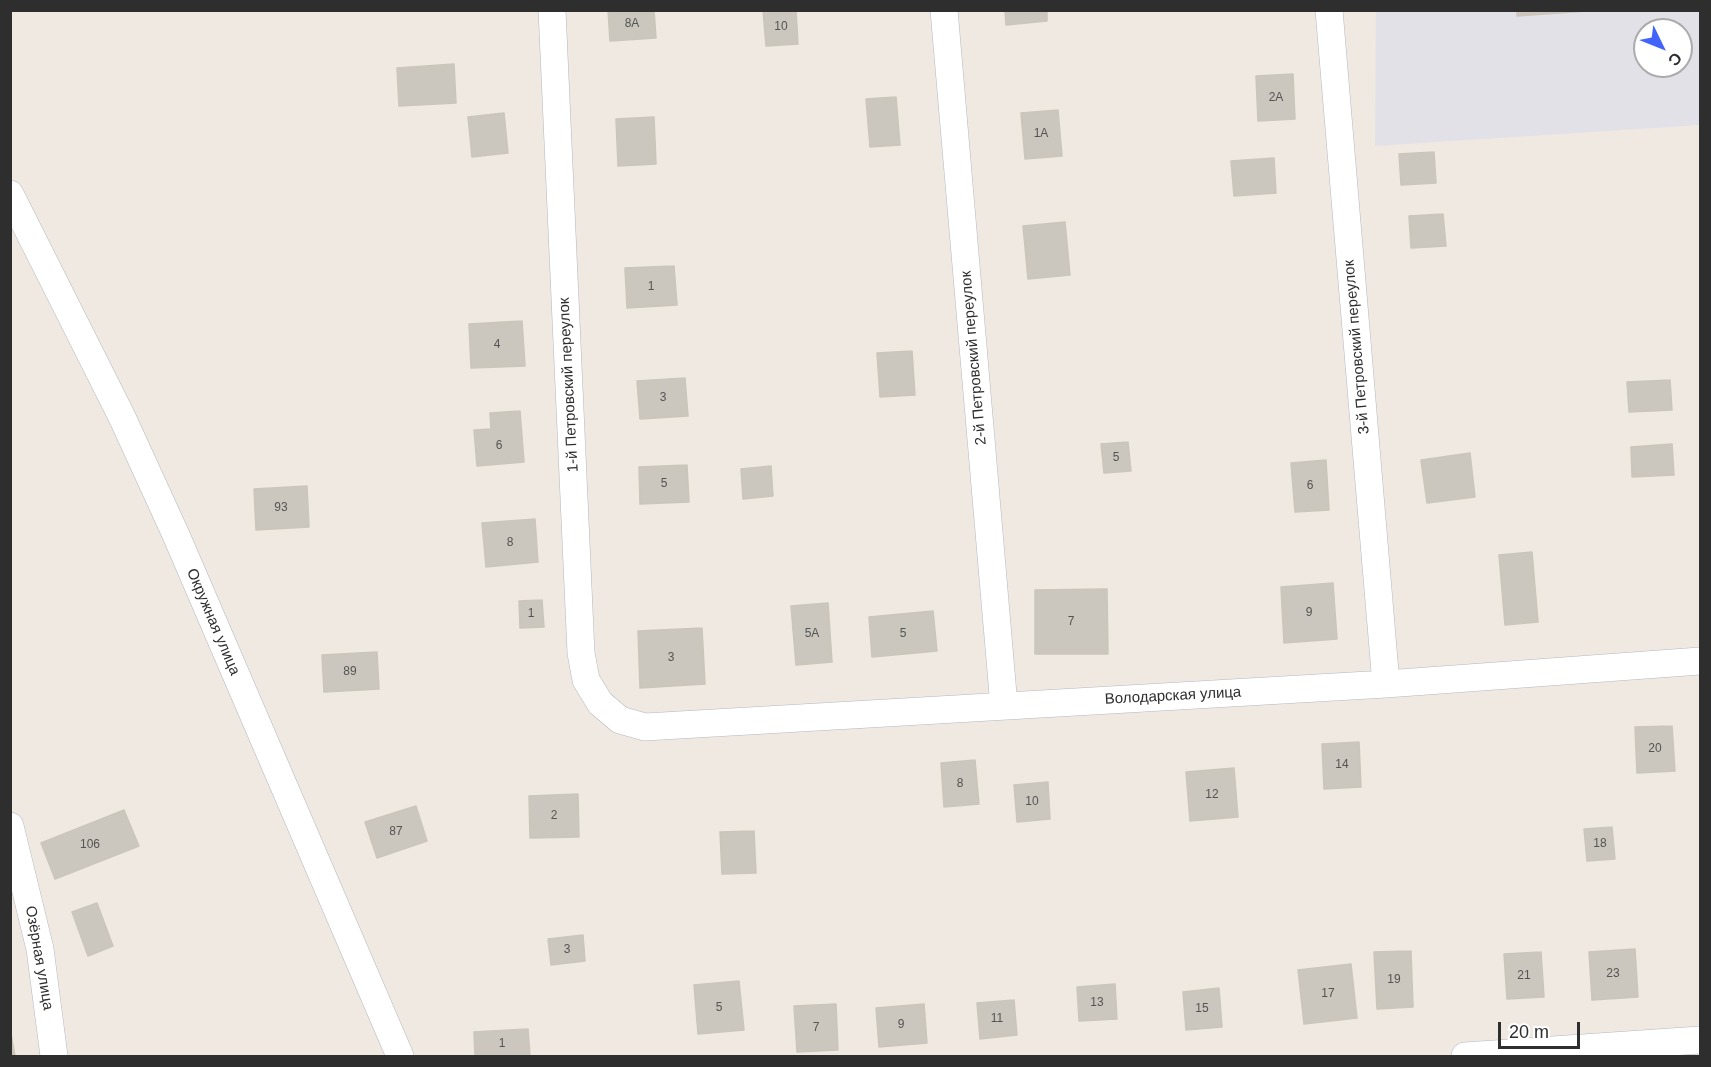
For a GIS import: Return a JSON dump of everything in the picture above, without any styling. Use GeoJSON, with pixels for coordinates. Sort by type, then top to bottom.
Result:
{"type":"FeatureCollection","features":[{"type":"Feature","properties":{"kind":"street","name":"1-й Петровский переулок"},"geometry":{"type":"LineString","coordinates":[[552,10],[581,653],[586,680],[600,703],[620,720],[645,727]]}},
{"type":"Feature","properties":{"kind":"street","name":"2-й Петровский переулок"},"geometry":{"type":"LineString","coordinates":[[944,10],[1004,706]]}},
{"type":"Feature","properties":{"kind":"street","name":"3-й Петровский переулок"},"geometry":{"type":"LineString","coordinates":[[1329,10],[1386,684]]}},
{"type":"Feature","properties":{"kind":"street","name":"Окружная улица"},"geometry":{"type":"LineString","coordinates":[[10,194],[122,417],[176,535],[399,1056]]}},
{"type":"Feature","properties":{"kind":"street","name":"Володарская улица"},"geometry":{"type":"LineString","coordinates":[[645,727],[1386,684],[1701,661]]}},
{"type":"Feature","properties":{"kind":"street","name":"Озёрная улица"},"geometry":{"type":"LineString","coordinates":[[10,826],[40,949],[54,1056]]}},
{"type":"Feature","properties":{"kind":"street"},"geometry":{"type":"LineString","coordinates":[[1465,1056],[1701,1040]]}},
{"type":"Feature","properties":{"kind":"shaded area"},"geometry":{"type":"Polygon","coordinates":[[[1376,11],[1700,11],[1700,125],[1375,146],[1376,11]]]}},
{"type":"Feature","properties":{"kind":"building"},"geometry":{"type":"Polygon","coordinates":[[[608,10],[654,10],[656,38],[610,41],[608,10]]]}},
{"type":"Feature","properties":{"kind":"building"},"geometry":{"type":"Polygon","coordinates":[[[763,10],[796,10],[798,44],[766,46],[763,10]]]}},
{"type":"Feature","properties":{"kind":"building"},"geometry":{"type":"Polygon","coordinates":[[[1005,10],[1047,10],[1047,21],[1006,25],[1005,10]]]}},
{"type":"Feature","properties":{"kind":"building"},"geometry":{"type":"Polygon","coordinates":[[[1517,10],[1601,10],[1517,16],[1517,10]]]}},
{"type":"Feature","properties":{"kind":"building"},"geometry":{"type":"Polygon","coordinates":[[[454,64],[456,103],[399,106],[397,68],[454,64]]]}},
{"type":"Feature","properties":{"kind":"building"},"geometry":{"type":"Polygon","coordinates":[[[1293,74],[1295,119],[1258,121],[1256,76],[1293,74]]]}},
{"type":"Feature","properties":{"kind":"building"},"geometry":{"type":"Polygon","coordinates":[[[896,97],[900,145],[870,147],[866,99],[896,97]]]}},
{"type":"Feature","properties":{"kind":"building"},"geometry":{"type":"Polygon","coordinates":[[[1058,110],[1062,156],[1025,159],[1021,113],[1058,110]]]}},
{"type":"Feature","properties":{"kind":"building"},"geometry":{"type":"Polygon","coordinates":[[[504,113],[508,153],[472,157],[468,117],[504,113]]]}},
{"type":"Feature","properties":{"kind":"building"},"geometry":{"type":"Polygon","coordinates":[[[654,117],[656,164],[618,166],[616,119],[654,117]]]}},
{"type":"Feature","properties":{"kind":"building"},"geometry":{"type":"Polygon","coordinates":[[[1434,152],[1436,183],[1401,185],[1399,154],[1434,152]]]}},
{"type":"Feature","properties":{"kind":"building"},"geometry":{"type":"Polygon","coordinates":[[[1274,158],[1276,193],[1234,196],[1231,161],[1274,158]]]}},
{"type":"Feature","properties":{"kind":"building"},"geometry":{"type":"Polygon","coordinates":[[[1443,214],[1446,246],[1411,248],[1409,216],[1443,214]]]}},
{"type":"Feature","properties":{"kind":"building"},"geometry":{"type":"Polygon","coordinates":[[[1065,222],[1070,275],[1028,279],[1023,226],[1065,222]]]}},
{"type":"Feature","properties":{"kind":"building"},"geometry":{"type":"Polygon","coordinates":[[[674,266],[677,305],[627,308],[625,268],[674,266]]]}},
{"type":"Feature","properties":{"kind":"building"},"geometry":{"type":"Polygon","coordinates":[[[522,321],[525,366],[471,368],[469,324],[522,321]]]}},
{"type":"Feature","properties":{"kind":"building"},"geometry":{"type":"Polygon","coordinates":[[[912,351],[915,395],[880,397],[877,353],[912,351]]]}},
{"type":"Feature","properties":{"kind":"building"},"geometry":{"type":"Polygon","coordinates":[[[685,378],[688,416],[640,419],[637,381],[685,378]]]}},
{"type":"Feature","properties":{"kind":"building"},"geometry":{"type":"Polygon","coordinates":[[[1670,380],[1672,410],[1629,412],[1627,382],[1670,380]]]}},
{"type":"Feature","properties":{"kind":"building"},"geometry":{"type":"Polygon","coordinates":[[[520,411],[524,462],[477,466],[474,430],[491,429],[490,413],[520,411]]]}},
{"type":"Feature","properties":{"kind":"building"},"geometry":{"type":"Polygon","coordinates":[[[1128,442],[1131,471],[1104,473],[1101,444],[1128,442]]]}},
{"type":"Feature","properties":{"kind":"building"},"geometry":{"type":"Polygon","coordinates":[[[1672,444],[1674,475],[1632,477],[1631,447],[1672,444]]]}},
{"type":"Feature","properties":{"kind":"building"},"geometry":{"type":"Polygon","coordinates":[[[1470,453],[1475,497],[1427,503],[1421,460],[1470,453]]]}},
{"type":"Feature","properties":{"kind":"building"},"geometry":{"type":"Polygon","coordinates":[[[1326,460],[1329,510],[1295,512],[1291,463],[1326,460]]]}},
{"type":"Feature","properties":{"kind":"building"},"geometry":{"type":"Polygon","coordinates":[[[687,465],[689,502],[640,504],[639,467],[687,465]]]}},
{"type":"Feature","properties":{"kind":"building"},"geometry":{"type":"Polygon","coordinates":[[[771,466],[773,496],[743,499],[741,469],[771,466]]]}},
{"type":"Feature","properties":{"kind":"building"},"geometry":{"type":"Polygon","coordinates":[[[307,486],[309,527],[256,530],[254,489],[307,486]]]}},
{"type":"Feature","properties":{"kind":"building"},"geometry":{"type":"Polygon","coordinates":[[[535,519],[538,562],[486,567],[482,523],[535,519]]]}},
{"type":"Feature","properties":{"kind":"building"},"geometry":{"type":"Polygon","coordinates":[[[1532,552],[1538,622],[1505,625],[1499,555],[1532,552]]]}},
{"type":"Feature","properties":{"kind":"building"},"geometry":{"type":"Polygon","coordinates":[[[1333,583],[1337,639],[1284,643],[1281,587],[1333,583]]]}},
{"type":"Feature","properties":{"kind":"building"},"geometry":{"type":"Polygon","coordinates":[[[1107,589],[1108,654],[1035,654],[1035,590],[1107,589]]]}},
{"type":"Feature","properties":{"kind":"building"},"geometry":{"type":"Polygon","coordinates":[[[542,600],[544,627],[520,628],[519,601],[542,600]]]}},
{"type":"Feature","properties":{"kind":"building"},"geometry":{"type":"Polygon","coordinates":[[[828,603],[832,662],[796,665],[791,606],[828,603]]]}},
{"type":"Feature","properties":{"kind":"building"},"geometry":{"type":"Polygon","coordinates":[[[933,611],[937,651],[872,657],[869,617],[933,611]]]}},
{"type":"Feature","properties":{"kind":"building"},"geometry":{"type":"Polygon","coordinates":[[[702,628],[705,684],[640,688],[638,631],[702,628]]]}},
{"type":"Feature","properties":{"kind":"building"},"geometry":{"type":"Polygon","coordinates":[[[377,652],[379,689],[324,692],[322,655],[377,652]]]}},
{"type":"Feature","properties":{"kind":"building"},"geometry":{"type":"Polygon","coordinates":[[[1672,726],[1675,771],[1637,773],[1635,727],[1672,726]]]}},
{"type":"Feature","properties":{"kind":"building"},"geometry":{"type":"Polygon","coordinates":[[[1359,742],[1361,787],[1324,789],[1322,744],[1359,742]]]}},
{"type":"Feature","properties":{"kind":"building"},"geometry":{"type":"Polygon","coordinates":[[[975,760],[979,804],[944,807],[941,763],[975,760]]]}},
{"type":"Feature","properties":{"kind":"building"},"geometry":{"type":"Polygon","coordinates":[[[1234,768],[1238,817],[1190,821],[1186,772],[1234,768]]]}},
{"type":"Feature","properties":{"kind":"building"},"geometry":{"type":"Polygon","coordinates":[[[1048,782],[1050,819],[1017,822],[1014,785],[1048,782]]]}},
{"type":"Feature","properties":{"kind":"building"},"geometry":{"type":"Polygon","coordinates":[[[578,794],[579,837],[530,838],[529,796],[578,794]]]}},
{"type":"Feature","properties":{"kind":"building"},"geometry":{"type":"Polygon","coordinates":[[[416,806],[427,841],[377,858],[365,822],[416,806]]]}},
{"type":"Feature","properties":{"kind":"building"},"geometry":{"type":"Polygon","coordinates":[[[124,810],[139,846],[55,879],[41,843],[124,810]]]}},
{"type":"Feature","properties":{"kind":"building"},"geometry":{"type":"Polygon","coordinates":[[[1612,827],[1615,859],[1587,861],[1584,829],[1612,827]]]}},
{"type":"Feature","properties":{"kind":"building"},"geometry":{"type":"Polygon","coordinates":[[[754,831],[756,873],[722,874],[720,832],[754,831]]]}},
{"type":"Feature","properties":{"kind":"building"},"geometry":{"type":"Polygon","coordinates":[[[97,903],[113,946],[88,956],[72,912],[97,903]]]}},
{"type":"Feature","properties":{"kind":"building"},"geometry":{"type":"Polygon","coordinates":[[[583,935],[585,961],[551,965],[548,939],[583,935]]]}},
{"type":"Feature","properties":{"kind":"building"},"geometry":{"type":"Polygon","coordinates":[[[1635,949],[1638,997],[1592,1000],[1589,952],[1635,949]]]}},
{"type":"Feature","properties":{"kind":"building"},"geometry":{"type":"Polygon","coordinates":[[[1411,951],[1413,1007],[1377,1009],[1374,952],[1411,951]]]}},
{"type":"Feature","properties":{"kind":"building"},"geometry":{"type":"Polygon","coordinates":[[[1541,952],[1544,997],[1507,999],[1504,954],[1541,952]]]}},
{"type":"Feature","properties":{"kind":"building"},"geometry":{"type":"Polygon","coordinates":[[[1351,964],[1357,1018],[1304,1024],[1298,970],[1351,964]]]}},
{"type":"Feature","properties":{"kind":"building"},"geometry":{"type":"Polygon","coordinates":[[[739,981],[744,1030],[698,1034],[694,985],[739,981]]]}},
{"type":"Feature","properties":{"kind":"building"},"geometry":{"type":"Polygon","coordinates":[[[1115,984],[1117,1019],[1079,1021],[1077,987],[1115,984]]]}},
{"type":"Feature","properties":{"kind":"building"},"geometry":{"type":"Polygon","coordinates":[[[1219,988],[1222,1027],[1186,1030],[1183,992],[1219,988]]]}},
{"type":"Feature","properties":{"kind":"building"},"geometry":{"type":"Polygon","coordinates":[[[1014,1000],[1017,1035],[980,1039],[977,1003],[1014,1000]]]}},
{"type":"Feature","properties":{"kind":"building"},"geometry":{"type":"Polygon","coordinates":[[[836,1004],[838,1050],[797,1052],[794,1006],[836,1004]]]}},
{"type":"Feature","properties":{"kind":"building"},"geometry":{"type":"Polygon","coordinates":[[[924,1004],[927,1043],[879,1047],[876,1008],[924,1004]]]}},
{"type":"Feature","properties":{"kind":"building"},"geometry":{"type":"Polygon","coordinates":[[[528,1029],[530,1056],[475,1056],[474,1032],[528,1029]]]}},
{"type":"Feature","properties":{"kind":"building"},"geometry":{"type":"Polygon","coordinates":[[[11,1034],[15,1056],[10,1056],[11,1034]]]}}]}
